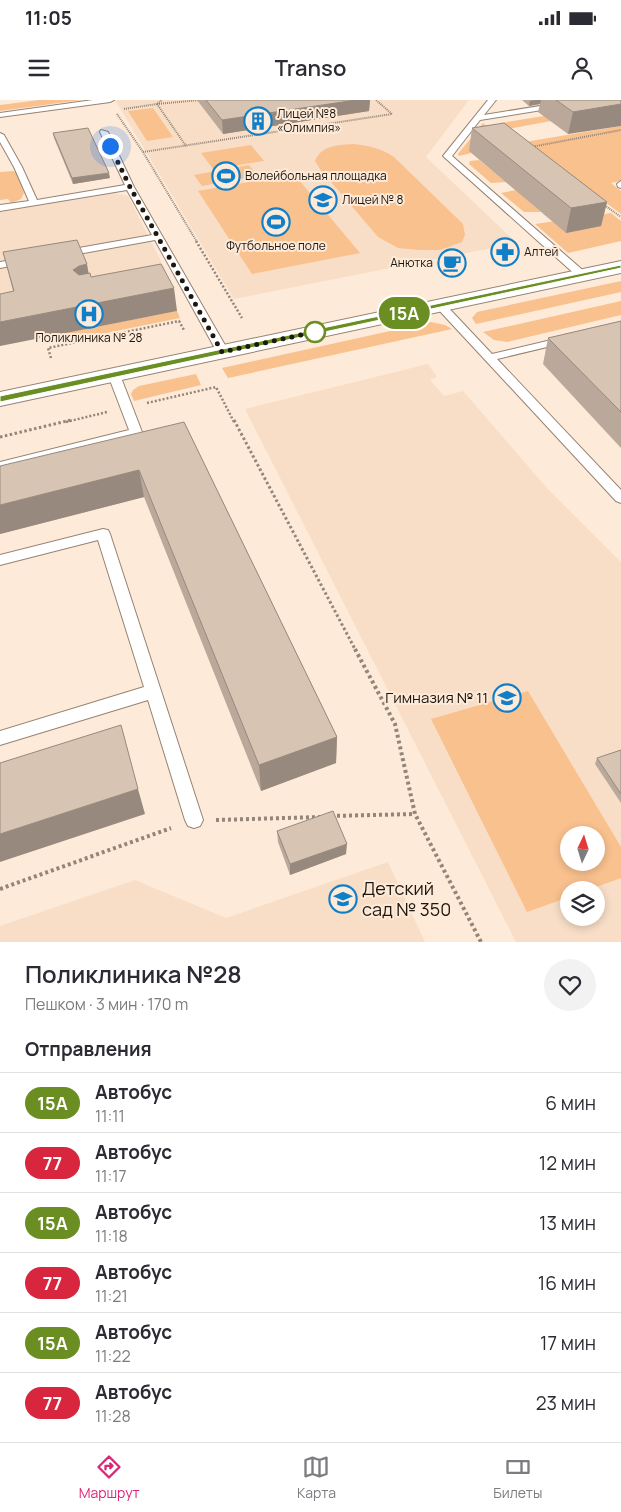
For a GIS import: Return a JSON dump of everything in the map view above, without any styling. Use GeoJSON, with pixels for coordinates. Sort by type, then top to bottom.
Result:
{"type":"FeatureCollection","features":[{"type":"Feature","properties":{"kind":"main road"},"geometry":{"type":"LineString","coordinates":[[0,399],[621,267]]}},
{"type":"Feature","properties":{"kind":"lane"},"geometry":{"type":"LineString","coordinates":[[0,115],[109,100]]}},
{"type":"Feature","properties":{"kind":"lane"},"geometry":{"type":"LineString","coordinates":[[492,100],[446,156],[582,275]]}},
{"type":"Feature","properties":{"kind":"lane"},"geometry":{"type":"LineString","coordinates":[[478,118],[591,100]]}},
{"type":"Feature","properties":{"kind":"lane"},"geometry":{"type":"LineString","coordinates":[[104,132],[130,187],[158,237],[176,277],[222,352]]}},
{"type":"Feature","properties":{"kind":"lane"},"geometry":{"type":"LineString","coordinates":[[0,135],[18,167],[34,202]]}},
{"type":"Feature","properties":{"kind":"lane"},"geometry":{"type":"LineString","coordinates":[[0,208],[130,187]]}},
{"type":"Feature","properties":{"kind":"lane"},"geometry":{"type":"LineString","coordinates":[[56,255],[158,237]]}},
{"type":"Feature","properties":{"kind":"lane"},"geometry":{"type":"LineString","coordinates":[[0,265],[37,258]]}},
{"type":"Feature","properties":{"kind":"lane"},"geometry":{"type":"LineString","coordinates":[[440,306],[621,498]]}},
{"type":"Feature","properties":{"kind":"lane"},"geometry":{"type":"LineString","coordinates":[[489,358],[574,338]]}},
{"type":"Feature","properties":{"kind":"lane"},"geometry":{"type":"LineString","coordinates":[[0,466],[136,432],[114,375]]}},
{"type":"Feature","properties":{"kind":"lane"},"geometry":{"type":"LineString","coordinates":[[0,560],[103,534],[194,820]]}},
{"type":"Feature","properties":{"kind":"lane"},"geometry":{"type":"LineString","coordinates":[[0,738],[154,691]]}},
{"type":"Feature","properties":{"kind":"path"},"geometry":{"type":"LineString","coordinates":[[109,100],[143,152],[242,318]]}},
{"type":"Feature","properties":{"kind":"path"},"geometry":{"type":"LineString","coordinates":[[186,146],[157,104],[200,100]]}},
{"type":"Feature","properties":{"kind":"path"},"geometry":{"type":"LineString","coordinates":[[143,152],[392,114],[376,100]]}},
{"type":"Feature","properties":{"kind":"path"},"geometry":{"type":"LineString","coordinates":[[536,153],[528,147],[621,130]]}},
{"type":"Feature","properties":{"kind":"path"},"geometry":{"type":"LineString","coordinates":[[598,200],[621,217]]}},
{"type":"Feature","properties":{"kind":"path"},"geometry":{"type":"LineString","coordinates":[[51,358],[48,348],[179,321],[184,330]]}},
{"type":"Feature","properties":{"kind":"path"},"geometry":{"type":"LineString","coordinates":[[216,387],[395,724],[415,814],[481,942]]}},
{"type":"Feature","properties":{"kind":"path"},"geometry":{"type":"LineString","coordinates":[[0,889],[194,820],[415,814]]}},
{"type":"Feature","properties":{"kind":"shaded area"},"geometry":{"type":"Polygon","coordinates":[[[39,100],[81,100],[0,111],[0,105],[39,100]]]}},
{"type":"Feature","properties":{"kind":"shaded area","name":"Лицей № 8"},"geometry":{"type":"Polygon","coordinates":[[[115,100],[469,100],[426,157],[517,243],[234,299],[115,100]]]}},
{"type":"Feature","properties":{"kind":"shaded area"},"geometry":{"type":"Polygon","coordinates":[[[153,108],[173,137],[147,141],[128,111],[153,108]]]}},
{"type":"Feature","properties":{"kind":"shaded area"},"geometry":{"type":"Polygon","coordinates":[[[544,116],[551,121],[508,129],[501,123],[544,116]]]}},
{"type":"Feature","properties":{"kind":"shaded area"},"geometry":{"type":"Polygon","coordinates":[[[483,123],[492,131],[500,146],[621,126],[621,181],[611,183],[621,191],[621,214],[584,186],[470,152],[472,153],[459,156],[458,154],[483,123]]]}},
{"type":"Feature","properties":{"kind":"shaded area"},"geometry":{"type":"Polygon","coordinates":[[[354,144],[375,148],[394,157],[463,224],[465,235],[462,242],[440,250],[419,250],[398,248],[378,237],[315,161],[326,149],[354,144]]]}},
{"type":"Feature","properties":{"kind":"shaded area"},"geometry":{"type":"Polygon","coordinates":[[[251,145],[264,161],[213,169],[201,153],[251,145]]]}},
{"type":"Feature","properties":{"kind":"shaded area"},"geometry":{"type":"Polygon","coordinates":[[[479,160],[506,182],[491,183],[469,164],[470,161],[479,160]]]}},
{"type":"Feature","properties":{"kind":"shaded area","name":"Волейбольная площадка"},"geometry":{"type":"Polygon","coordinates":[[[249,165],[258,176],[202,186],[194,175],[249,165]]]}},
{"type":"Feature","properties":{"kind":"shaded area"},"geometry":{"type":"Polygon","coordinates":[[[13,171],[17,173],[24,193],[21,199],[11,203],[8,199],[0,200],[0,172],[13,171]]]}},
{"type":"Feature","properties":{"kind":"shaded area","name":"Футбольное поле"},"geometry":{"type":"Polygon","coordinates":[[[294,174],[360,253],[252,274],[198,191],[294,174]]]}},
{"type":"Feature","properties":{"kind":"shaded area"},"geometry":{"type":"Polygon","coordinates":[[[516,190],[541,212],[524,212],[501,193],[516,190]]]}},
{"type":"Feature","properties":{"kind":"shaded area"},"geometry":{"type":"Polygon","coordinates":[[[113,193],[128,196],[166,271],[163,277],[177,311],[0,346],[0,212],[113,193]]]}},
{"type":"Feature","properties":{"kind":"shaded area"},"geometry":{"type":"Polygon","coordinates":[[[611,213],[621,221],[621,241],[568,253],[535,224],[611,213]]]}},
{"type":"Feature","properties":{"kind":"shaded area"},"geometry":{"type":"Polygon","coordinates":[[[621,281],[621,292],[476,324],[472,318],[477,312],[621,281]]]}},
{"type":"Feature","properties":{"kind":"shaded area"},"geometry":{"type":"Polygon","coordinates":[[[621,301],[621,315],[507,342],[494,340],[483,332],[621,301]]]}},
{"type":"Feature","properties":{"kind":"shaded area"},"geometry":{"type":"Polygon","coordinates":[[[177,311],[180,318],[57,343],[54,335],[177,311]]]}},
{"type":"Feature","properties":{"kind":"shaded area"},"geometry":{"type":"Polygon","coordinates":[[[431,322],[445,325],[452,329],[228,378],[222,368],[431,322]]]}},
{"type":"Feature","properties":{"kind":"shaded area","name":"Гимназия № 11"},"geometry":{"type":"Polygon","coordinates":[[[428,364],[437,377],[430,380],[444,396],[463,391],[547,488],[621,562],[621,942],[516,942],[245,409],[428,364]]]}},
{"type":"Feature","properties":{"kind":"shaded area"},"geometry":{"type":"Polygon","coordinates":[[[196,374],[201,385],[134,401],[131,394],[139,386],[196,374]]]}},
{"type":"Feature","properties":{"kind":"shaded area"},"geometry":{"type":"Polygon","coordinates":[[[528,691],[621,847],[621,878],[605,884],[605,881],[560,881],[560,900],[527,912],[431,719],[528,691]]]}},
{"type":"Feature","properties":{"kind":"shaded area","name":"Детский сад № 350"},"geometry":{"type":"Polygon","coordinates":[[[388,862],[425,942],[0,942],[0,926],[135,880],[226,918],[388,862]]]}},
{"type":"Feature","properties":{"kind":"building"},"geometry":{"type":"Polygon","coordinates":[[[206,100],[356,100],[222,120],[206,100]]]}},
{"type":"Feature","properties":{"kind":"building"},"geometry":{"type":"Polygon","coordinates":[[[556,100],[621,100],[621,104],[573,112],[556,100]]]}},
{"type":"Feature","properties":{"kind":"building"},"geometry":{"type":"Polygon","coordinates":[[[504,123],[607,202],[571,208],[472,128],[504,123]]]}},
{"type":"Feature","properties":{"kind":"building"},"geometry":{"type":"Polygon","coordinates":[[[88,128],[109,173],[72,178],[53,133],[88,128]]]}},
{"type":"Feature","properties":{"kind":"building"},"geometry":{"type":"Polygon","coordinates":[[[77,240],[87,264],[73,270],[79,275],[90,273],[91,277],[161,264],[174,288],[0,322],[0,294],[14,291],[3,252],[77,240]]]}},
{"type":"Feature","properties":{"kind":"building"},"geometry":{"type":"Polygon","coordinates":[[[621,321],[621,412],[548,338],[621,321]]]}},
{"type":"Feature","properties":{"kind":"building"},"geometry":{"type":"Polygon","coordinates":[[[184,422],[337,737],[259,765],[139,470],[0,505],[0,466],[184,422]]]}},
{"type":"Feature","properties":{"kind":"building"},"geometry":{"type":"Polygon","coordinates":[[[121,725],[138,789],[0,834],[0,763],[121,725]]]}},
{"type":"Feature","properties":{"kind":"building"},"geometry":{"type":"Polygon","coordinates":[[[621,750],[621,794],[597,758],[621,750]]]}},
{"type":"Feature","properties":{"kind":"building"},"geometry":{"type":"Polygon","coordinates":[[[333,811],[347,844],[290,864],[277,831],[333,811]]]}},
{"type":"Feature","properties":{"kind":"bus line","name":"15А"},"geometry":{"type":"LineString","coordinates":[[0,399],[621,267]]}},
{"type":"Feature","properties":{"kind":"place","name":"Лицей №8 «Олимпия»"},"geometry":{"type":"Point","coordinates":[258,121]}},
{"type":"Feature","properties":{"kind":"place","name":"Волейбольная площадка"},"geometry":{"type":"Point","coordinates":[226,176]}},
{"type":"Feature","properties":{"kind":"place","name":"Лицей № 8"},"geometry":{"type":"Point","coordinates":[323,200]}},
{"type":"Feature","properties":{"kind":"place","name":"Футбольное поле"},"geometry":{"type":"Point","coordinates":[276,222]}},
{"type":"Feature","properties":{"kind":"place","name":"Алтей"},"geometry":{"type":"Point","coordinates":[505,252]}},
{"type":"Feature","properties":{"kind":"place","name":"Анютка"},"geometry":{"type":"Point","coordinates":[452,263]}},
{"type":"Feature","properties":{"kind":"place","name":"Поликлиника № 28"},"geometry":{"type":"Point","coordinates":[89,314]}},
{"type":"Feature","properties":{"kind":"place","name":"Гимназия № 11"},"geometry":{"type":"Point","coordinates":[507,698]}},
{"type":"Feature","properties":{"kind":"place","name":"Детский сад № 350"},"geometry":{"type":"Point","coordinates":[343,899]}},
{"type":"Feature","properties":{"kind":"route"},"geometry":{"type":"LineString","coordinates":[[110,146],[130,187],[222,352],[315,332]]}}]}
